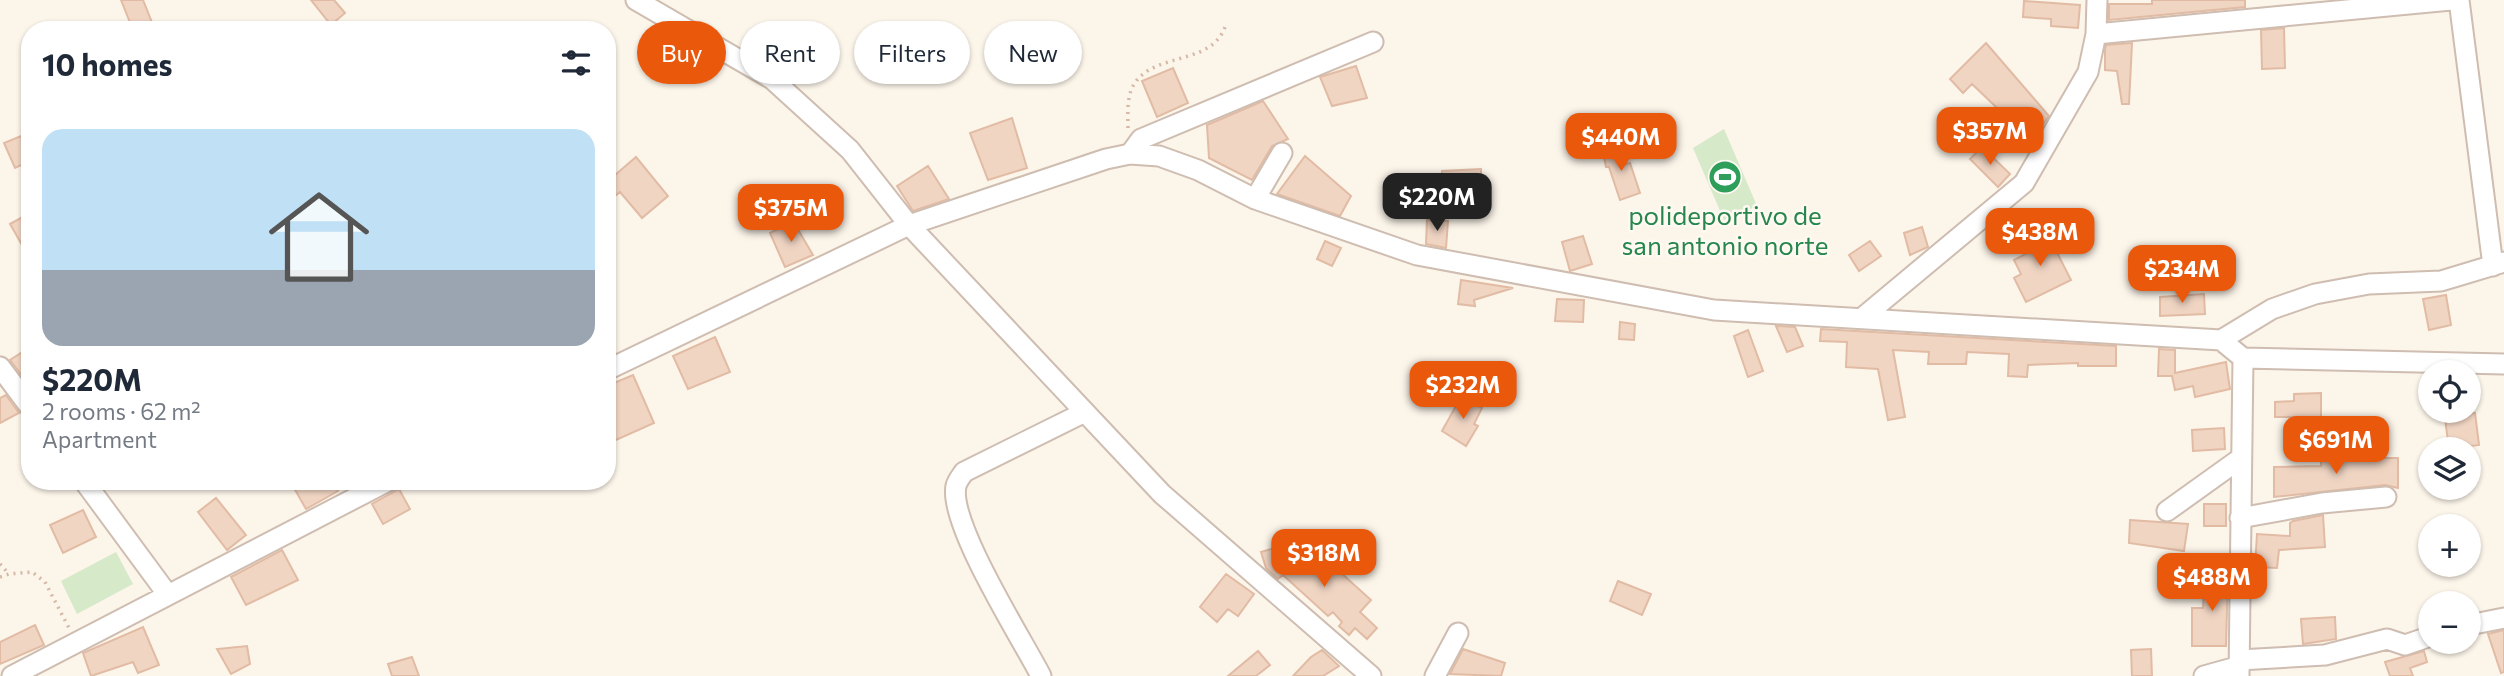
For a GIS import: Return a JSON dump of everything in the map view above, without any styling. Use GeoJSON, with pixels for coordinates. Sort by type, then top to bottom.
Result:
{"type":"FeatureCollection","features":[{"type":"Feature","properties":{"kind":"street"},"geometry":{"type":"LineString","coordinates":[[636,0],[772,79],[850,150],[909,225],[1162,494],[1371,676]]}},
{"type":"Feature","properties":{"kind":"street"},"geometry":{"type":"LineString","coordinates":[[1862,318],[2024,183],[2088,72],[2096,34],[2096,0]]}},
{"type":"Feature","properties":{"kind":"street"},"geometry":{"type":"LineString","coordinates":[[2096,34],[2451,0]]}},
{"type":"Feature","properties":{"kind":"street"},"geometry":{"type":"LineString","coordinates":[[616,366],[909,225],[1106,159],[1130,154],[1159,156],[1198,170],[1255,199],[1417,255],[1714,310],[2221,340],[2273,309],[2315,294],[2369,284],[2441,281],[2499,264],[2459,0]]}},
{"type":"Feature","properties":{"kind":"street"},"geometry":{"type":"LineString","coordinates":[[1130,154],[1141,139],[1373,42]]}},
{"type":"Feature","properties":{"kind":"street"},"geometry":{"type":"LineString","coordinates":[[1255,199],[1282,153]]}},
{"type":"Feature","properties":{"kind":"street"},"geometry":{"type":"LineString","coordinates":[[2221,340],[2243,358],[2504,364]]}},
{"type":"Feature","properties":{"kind":"street"},"geometry":{"type":"LineString","coordinates":[[2239,668],[2243,358]]}},
{"type":"Feature","properties":{"kind":"street"},"geometry":{"type":"LineString","coordinates":[[0,367],[21,395]]}},
{"type":"Feature","properties":{"kind":"street"},"geometry":{"type":"LineString","coordinates":[[1041,676],[968,541],[959,512],[956,485],[964,472],[1085,412]]}},
{"type":"Feature","properties":{"kind":"street"},"geometry":{"type":"LineString","coordinates":[[2167,511],[2241,458]]}},
{"type":"Feature","properties":{"kind":"street"},"geometry":{"type":"LineString","coordinates":[[91,490],[168,595]]}},
{"type":"Feature","properties":{"kind":"street"},"geometry":{"type":"LineString","coordinates":[[12,676],[371,490]]}},
{"type":"Feature","properties":{"kind":"street"},"geometry":{"type":"LineString","coordinates":[[2240,518],[2322,503],[2386,497]]}},
{"type":"Feature","properties":{"kind":"street"},"geometry":{"type":"LineString","coordinates":[[2481,623],[2504,618]]}},
{"type":"Feature","properties":{"kind":"street"},"geometry":{"type":"LineString","coordinates":[[1435,676],[1458,633]]}},
{"type":"Feature","properties":{"kind":"street"},"geometry":{"type":"LineString","coordinates":[[2204,676],[2325,655],[2387,639],[2405,645],[2418,640]]}},
{"type":"Feature","properties":{"kind":"path"},"geometry":{"type":"LineString","coordinates":[[1130,154],[1127,143],[1129,99],[1136,80],[1154,67],[1190,57],[1213,44],[1224,31],[1226,24]]}},
{"type":"Feature","properties":{"kind":"path"},"geometry":{"type":"LineString","coordinates":[[0,564],[9,574]]}},
{"type":"Feature","properties":{"kind":"path"},"geometry":{"type":"LineString","coordinates":[[0,577],[32,572],[45,582],[75,643]]}},
{"type":"Feature","properties":{"kind":"green space","name":"polideportivo de san antonio norte"},"geometry":{"type":"Polygon","coordinates":[[[1724,129],[1757,206],[1724,220],[1693,148],[1724,129]]]}},
{"type":"Feature","properties":{"kind":"green space"},"geometry":{"type":"Polygon","coordinates":[[[116,552],[133,584],[77,614],[61,581],[116,552]]]}},
{"type":"Feature","properties":{"kind":"building"},"geometry":{"type":"Polygon","coordinates":[[[121,0],[143,0],[151,21],[129,21],[121,0]]]}},
{"type":"Feature","properties":{"kind":"building"},"geometry":{"type":"Polygon","coordinates":[[[311,0],[334,0],[345,13],[336,21],[328,21],[311,0]]]}},
{"type":"Feature","properties":{"kind":"building"},"geometry":{"type":"Polygon","coordinates":[[[2152,0],[2245,0],[2245,7],[2109,20],[2109,4],[2152,4],[2152,0]]]}},
{"type":"Feature","properties":{"kind":"building"},"geometry":{"type":"Polygon","coordinates":[[[2024,1],[2080,5],[2078,28],[2051,26],[2051,19],[2023,17],[2024,1]]]}},
{"type":"Feature","properties":{"kind":"building"},"geometry":{"type":"Polygon","coordinates":[[[2284,28],[2285,68],[2262,69],[2261,30],[2284,28]]]}},
{"type":"Feature","properties":{"kind":"building"},"geometry":{"type":"Polygon","coordinates":[[[1986,43],[2049,116],[2027,145],[1996,107],[1972,84],[1963,93],[1950,79],[1986,43]]]}},
{"type":"Feature","properties":{"kind":"building"},"geometry":{"type":"Polygon","coordinates":[[[2132,43],[2129,104],[2122,104],[2117,71],[2105,70],[2105,50],[2106,45],[2132,43]]]}},
{"type":"Feature","properties":{"kind":"building"},"geometry":{"type":"Polygon","coordinates":[[[1356,66],[1367,98],[1332,106],[1320,77],[1356,66]]]}},
{"type":"Feature","properties":{"kind":"building"},"geometry":{"type":"Polygon","coordinates":[[[1173,68],[1188,103],[1157,117],[1142,81],[1173,68]]]}},
{"type":"Feature","properties":{"kind":"building"},"geometry":{"type":"Polygon","coordinates":[[[1263,101],[1288,139],[1272,146],[1252,180],[1209,158],[1207,125],[1263,101]]]}},
{"type":"Feature","properties":{"kind":"building"},"geometry":{"type":"Polygon","coordinates":[[[1012,118],[1027,168],[988,180],[970,133],[1012,118]]]}},
{"type":"Feature","properties":{"kind":"building"},"geometry":{"type":"Polygon","coordinates":[[[21,136],[21,165],[15,168],[4,143],[21,136]]]}},
{"type":"Feature","properties":{"kind":"building"},"geometry":{"type":"Polygon","coordinates":[[[1618,145],[1622,165],[1630,163],[1640,193],[1620,200],[1609,167],[1606,167],[1602,148],[1618,145]]]}},
{"type":"Feature","properties":{"kind":"building"},"geometry":{"type":"Polygon","coordinates":[[[1982,147],[2010,174],[1998,187],[1970,159],[1982,147]]]}},
{"type":"Feature","properties":{"kind":"building"},"geometry":{"type":"Polygon","coordinates":[[[1305,156],[1351,196],[1340,216],[1277,194],[1305,156]]]}},
{"type":"Feature","properties":{"kind":"building"},"geometry":{"type":"Polygon","coordinates":[[[636,157],[668,196],[642,218],[620,192],[616,195],[616,174],[636,157]]]}},
{"type":"Feature","properties":{"kind":"building"},"geometry":{"type":"Polygon","coordinates":[[[928,166],[949,199],[913,211],[897,186],[928,166]]]}},
{"type":"Feature","properties":{"kind":"building"},"geometry":{"type":"Polygon","coordinates":[[[1481,169],[1481,194],[1464,194],[1465,204],[1443,205],[1442,171],[1481,169]]]}},
{"type":"Feature","properties":{"kind":"building"},"geometry":{"type":"Polygon","coordinates":[[[21,218],[21,243],[10,224],[21,218]]]}},
{"type":"Feature","properties":{"kind":"building"},"geometry":{"type":"Polygon","coordinates":[[[1427,220],[1448,221],[1446,248],[1426,244],[1427,220]]]}},
{"type":"Feature","properties":{"kind":"building"},"geometry":{"type":"Polygon","coordinates":[[[793,221],[813,255],[785,267],[770,233],[793,221]]]}},
{"type":"Feature","properties":{"kind":"building"},"geometry":{"type":"Polygon","coordinates":[[[1922,227],[1928,247],[1910,255],[1904,233],[1922,227]]]}},
{"type":"Feature","properties":{"kind":"building"},"geometry":{"type":"Polygon","coordinates":[[[2045,229],[2071,280],[2026,302],[2014,278],[2021,274],[2014,260],[2035,249],[2029,237],[2045,229]]]}},
{"type":"Feature","properties":{"kind":"building"},"geometry":{"type":"Polygon","coordinates":[[[1583,236],[1592,264],[1570,271],[1562,242],[1583,236]]]}},
{"type":"Feature","properties":{"kind":"building"},"geometry":{"type":"Polygon","coordinates":[[[1325,241],[1341,248],[1332,266],[1317,259],[1325,241]]]}},
{"type":"Feature","properties":{"kind":"building"},"geometry":{"type":"Polygon","coordinates":[[[1870,241],[1881,256],[1859,271],[1849,255],[1870,241]]]}},
{"type":"Feature","properties":{"kind":"building"},"geometry":{"type":"Polygon","coordinates":[[[1461,280],[1513,288],[1474,300],[1475,306],[1458,304],[1461,280]]]}},
{"type":"Feature","properties":{"kind":"building"},"geometry":{"type":"Polygon","coordinates":[[[2204,294],[2205,314],[2160,316],[2160,297],[2204,294]]]}},
{"type":"Feature","properties":{"kind":"building"},"geometry":{"type":"Polygon","coordinates":[[[2446,295],[2451,325],[2429,330],[2423,299],[2446,295]]]}},
{"type":"Feature","properties":{"kind":"building"},"geometry":{"type":"Polygon","coordinates":[[[1557,299],[1584,300],[1583,322],[1555,321],[1557,299]]]}},
{"type":"Feature","properties":{"kind":"building"},"geometry":{"type":"Polygon","coordinates":[[[1620,322],[1635,324],[1634,340],[1619,339],[1620,322]]]}},
{"type":"Feature","properties":{"kind":"building"},"geometry":{"type":"Polygon","coordinates":[[[1776,326],[1795,327],[1803,346],[1787,352],[1776,326]]]}},
{"type":"Feature","properties":{"kind":"building"},"geometry":{"type":"Polygon","coordinates":[[[1821,329],[2116,346],[2116,366],[2078,366],[2078,363],[2028,365],[2027,377],[2008,376],[2009,354],[1967,352],[1966,364],[1928,364],[1929,352],[1893,350],[1905,417],[1888,420],[1878,369],[1846,367],[1847,342],[1820,341],[1821,329]]]}},
{"type":"Feature","properties":{"kind":"building"},"geometry":{"type":"Polygon","coordinates":[[[1748,330],[1763,371],[1748,377],[1734,336],[1748,330]]]}},
{"type":"Feature","properties":{"kind":"building"},"geometry":{"type":"Polygon","coordinates":[[[715,337],[730,372],[688,389],[673,356],[715,337]]]}},
{"type":"Feature","properties":{"kind":"building"},"geometry":{"type":"Polygon","coordinates":[[[2159,349],[2175,350],[2175,373],[2226,362],[2230,389],[2195,397],[2193,386],[2175,390],[2172,376],[2158,376],[2159,349]]]}},
{"type":"Feature","properties":{"kind":"building"},"geometry":{"type":"Polygon","coordinates":[[[21,353],[21,374],[10,360],[21,353]]]}},
{"type":"Feature","properties":{"kind":"building"},"geometry":{"type":"Polygon","coordinates":[[[633,375],[654,423],[616,440],[616,382],[633,375]]]}},
{"type":"Feature","properties":{"kind":"building"},"geometry":{"type":"Polygon","coordinates":[[[2321,393],[2321,417],[2275,417],[2275,402],[2294,401],[2294,394],[2321,393]]]}},
{"type":"Feature","properties":{"kind":"building"},"geometry":{"type":"Polygon","coordinates":[[[6,395],[19,413],[0,423],[0,398],[6,395]]]}},
{"type":"Feature","properties":{"kind":"building"},"geometry":{"type":"Polygon","coordinates":[[[1461,397],[1482,408],[1474,424],[1478,426],[1466,446],[1442,431],[1461,397]]]}},
{"type":"Feature","properties":{"kind":"building"},"geometry":{"type":"Polygon","coordinates":[[[2446,423],[2476,423],[2478,437],[2447,437],[2446,423]]]}},
{"type":"Feature","properties":{"kind":"building"},"geometry":{"type":"Polygon","coordinates":[[[2224,428],[2225,449],[2193,451],[2192,430],[2224,428]]]}},
{"type":"Feature","properties":{"kind":"building"},"geometry":{"type":"Polygon","coordinates":[[[2398,458],[2398,488],[2385,485],[2274,497],[2274,467],[2321,466],[2321,460],[2398,458]]]}},
{"type":"Feature","properties":{"kind":"building"},"geometry":{"type":"Polygon","coordinates":[[[295,490],[338,491],[306,509],[295,490]]]}},
{"type":"Feature","properties":{"kind":"building"},"geometry":{"type":"Polygon","coordinates":[[[400,490],[410,509],[383,524],[372,504],[400,490]]]}},
{"type":"Feature","properties":{"kind":"building"},"geometry":{"type":"Polygon","coordinates":[[[216,498],[246,535],[227,550],[198,512],[216,498]]]}},
{"type":"Feature","properties":{"kind":"building"},"geometry":{"type":"Polygon","coordinates":[[[2204,504],[2226,504],[2226,526],[2204,526],[2204,504]]]}},
{"type":"Feature","properties":{"kind":"building"},"geometry":{"type":"Polygon","coordinates":[[[83,510],[96,537],[63,553],[50,525],[83,510]]]}},
{"type":"Feature","properties":{"kind":"building"},"geometry":{"type":"Polygon","coordinates":[[[2323,515],[2325,547],[2279,550],[2277,568],[2255,567],[2257,534],[2290,536],[2290,523],[2293,521],[2323,515]]]}},
{"type":"Feature","properties":{"kind":"building"},"geometry":{"type":"Polygon","coordinates":[[[2130,520],[2188,524],[2184,551],[2129,543],[2130,520]]]}},
{"type":"Feature","properties":{"kind":"building"},"geometry":{"type":"Polygon","coordinates":[[[1281,546],[1288,567],[1302,551],[1324,570],[1330,563],[1371,600],[1360,612],[1377,628],[1367,639],[1355,628],[1349,635],[1339,626],[1342,622],[1333,612],[1328,616],[1283,575],[1278,579],[1266,568],[1261,552],[1281,546]]]}},
{"type":"Feature","properties":{"kind":"building"},"geometry":{"type":"Polygon","coordinates":[[[282,550],[298,580],[246,605],[231,577],[282,550]]]}},
{"type":"Feature","properties":{"kind":"building"},"geometry":{"type":"Polygon","coordinates":[[[1226,574],[1254,594],[1238,616],[1228,609],[1217,622],[1200,607],[1226,574]]]}},
{"type":"Feature","properties":{"kind":"building"},"geometry":{"type":"Polygon","coordinates":[[[2205,574],[2228,574],[2226,646],[2192,646],[2192,608],[2203,608],[2205,574]]]}},
{"type":"Feature","properties":{"kind":"building"},"geometry":{"type":"Polygon","coordinates":[[[1618,581],[1651,594],[1642,615],[1610,601],[1618,581]]]}},
{"type":"Feature","properties":{"kind":"building"},"geometry":{"type":"Polygon","coordinates":[[[2335,617],[2336,639],[2303,644],[2301,619],[2335,617]]]}},
{"type":"Feature","properties":{"kind":"building"},"geometry":{"type":"Polygon","coordinates":[[[35,625],[44,645],[0,664],[0,642],[35,625]]]}},
{"type":"Feature","properties":{"kind":"building"},"geometry":{"type":"Polygon","coordinates":[[[143,627],[159,665],[138,673],[133,662],[91,676],[83,653],[143,627]]]}},
{"type":"Feature","properties":{"kind":"building"},"geometry":{"type":"Polygon","coordinates":[[[2504,630],[2504,672],[2501,673],[2488,634],[2504,630]]]}},
{"type":"Feature","properties":{"kind":"building"},"geometry":{"type":"Polygon","coordinates":[[[247,646],[250,664],[231,674],[217,649],[247,646]]]}},
{"type":"Feature","properties":{"kind":"building"},"geometry":{"type":"Polygon","coordinates":[[[1463,649],[1505,663],[1501,676],[1450,674],[1463,649]]]}},
{"type":"Feature","properties":{"kind":"building"},"geometry":{"type":"Polygon","coordinates":[[[2151,649],[2152,676],[2132,676],[2131,650],[2151,649]]]}},
{"type":"Feature","properties":{"kind":"building"},"geometry":{"type":"Polygon","coordinates":[[[1322,650],[1339,666],[1323,676],[1293,676],[1311,657],[1322,650]]]}},
{"type":"Feature","properties":{"kind":"building"},"geometry":{"type":"Polygon","coordinates":[[[1258,651],[1270,665],[1256,676],[1228,676],[1258,651]]]}},
{"type":"Feature","properties":{"kind":"building"},"geometry":{"type":"Polygon","coordinates":[[[2418,653],[2425,654],[2427,662],[2410,668],[2413,676],[2390,676],[2385,662],[2418,653]]]}},
{"type":"Feature","properties":{"kind":"building"},"geometry":{"type":"Polygon","coordinates":[[[412,657],[419,676],[392,676],[388,664],[412,657]]]}},
{"type":"Feature","properties":{"kind":"place","name":"polideportivo de san antonio norte"},"geometry":{"type":"Point","coordinates":[1725,177]}}]}
